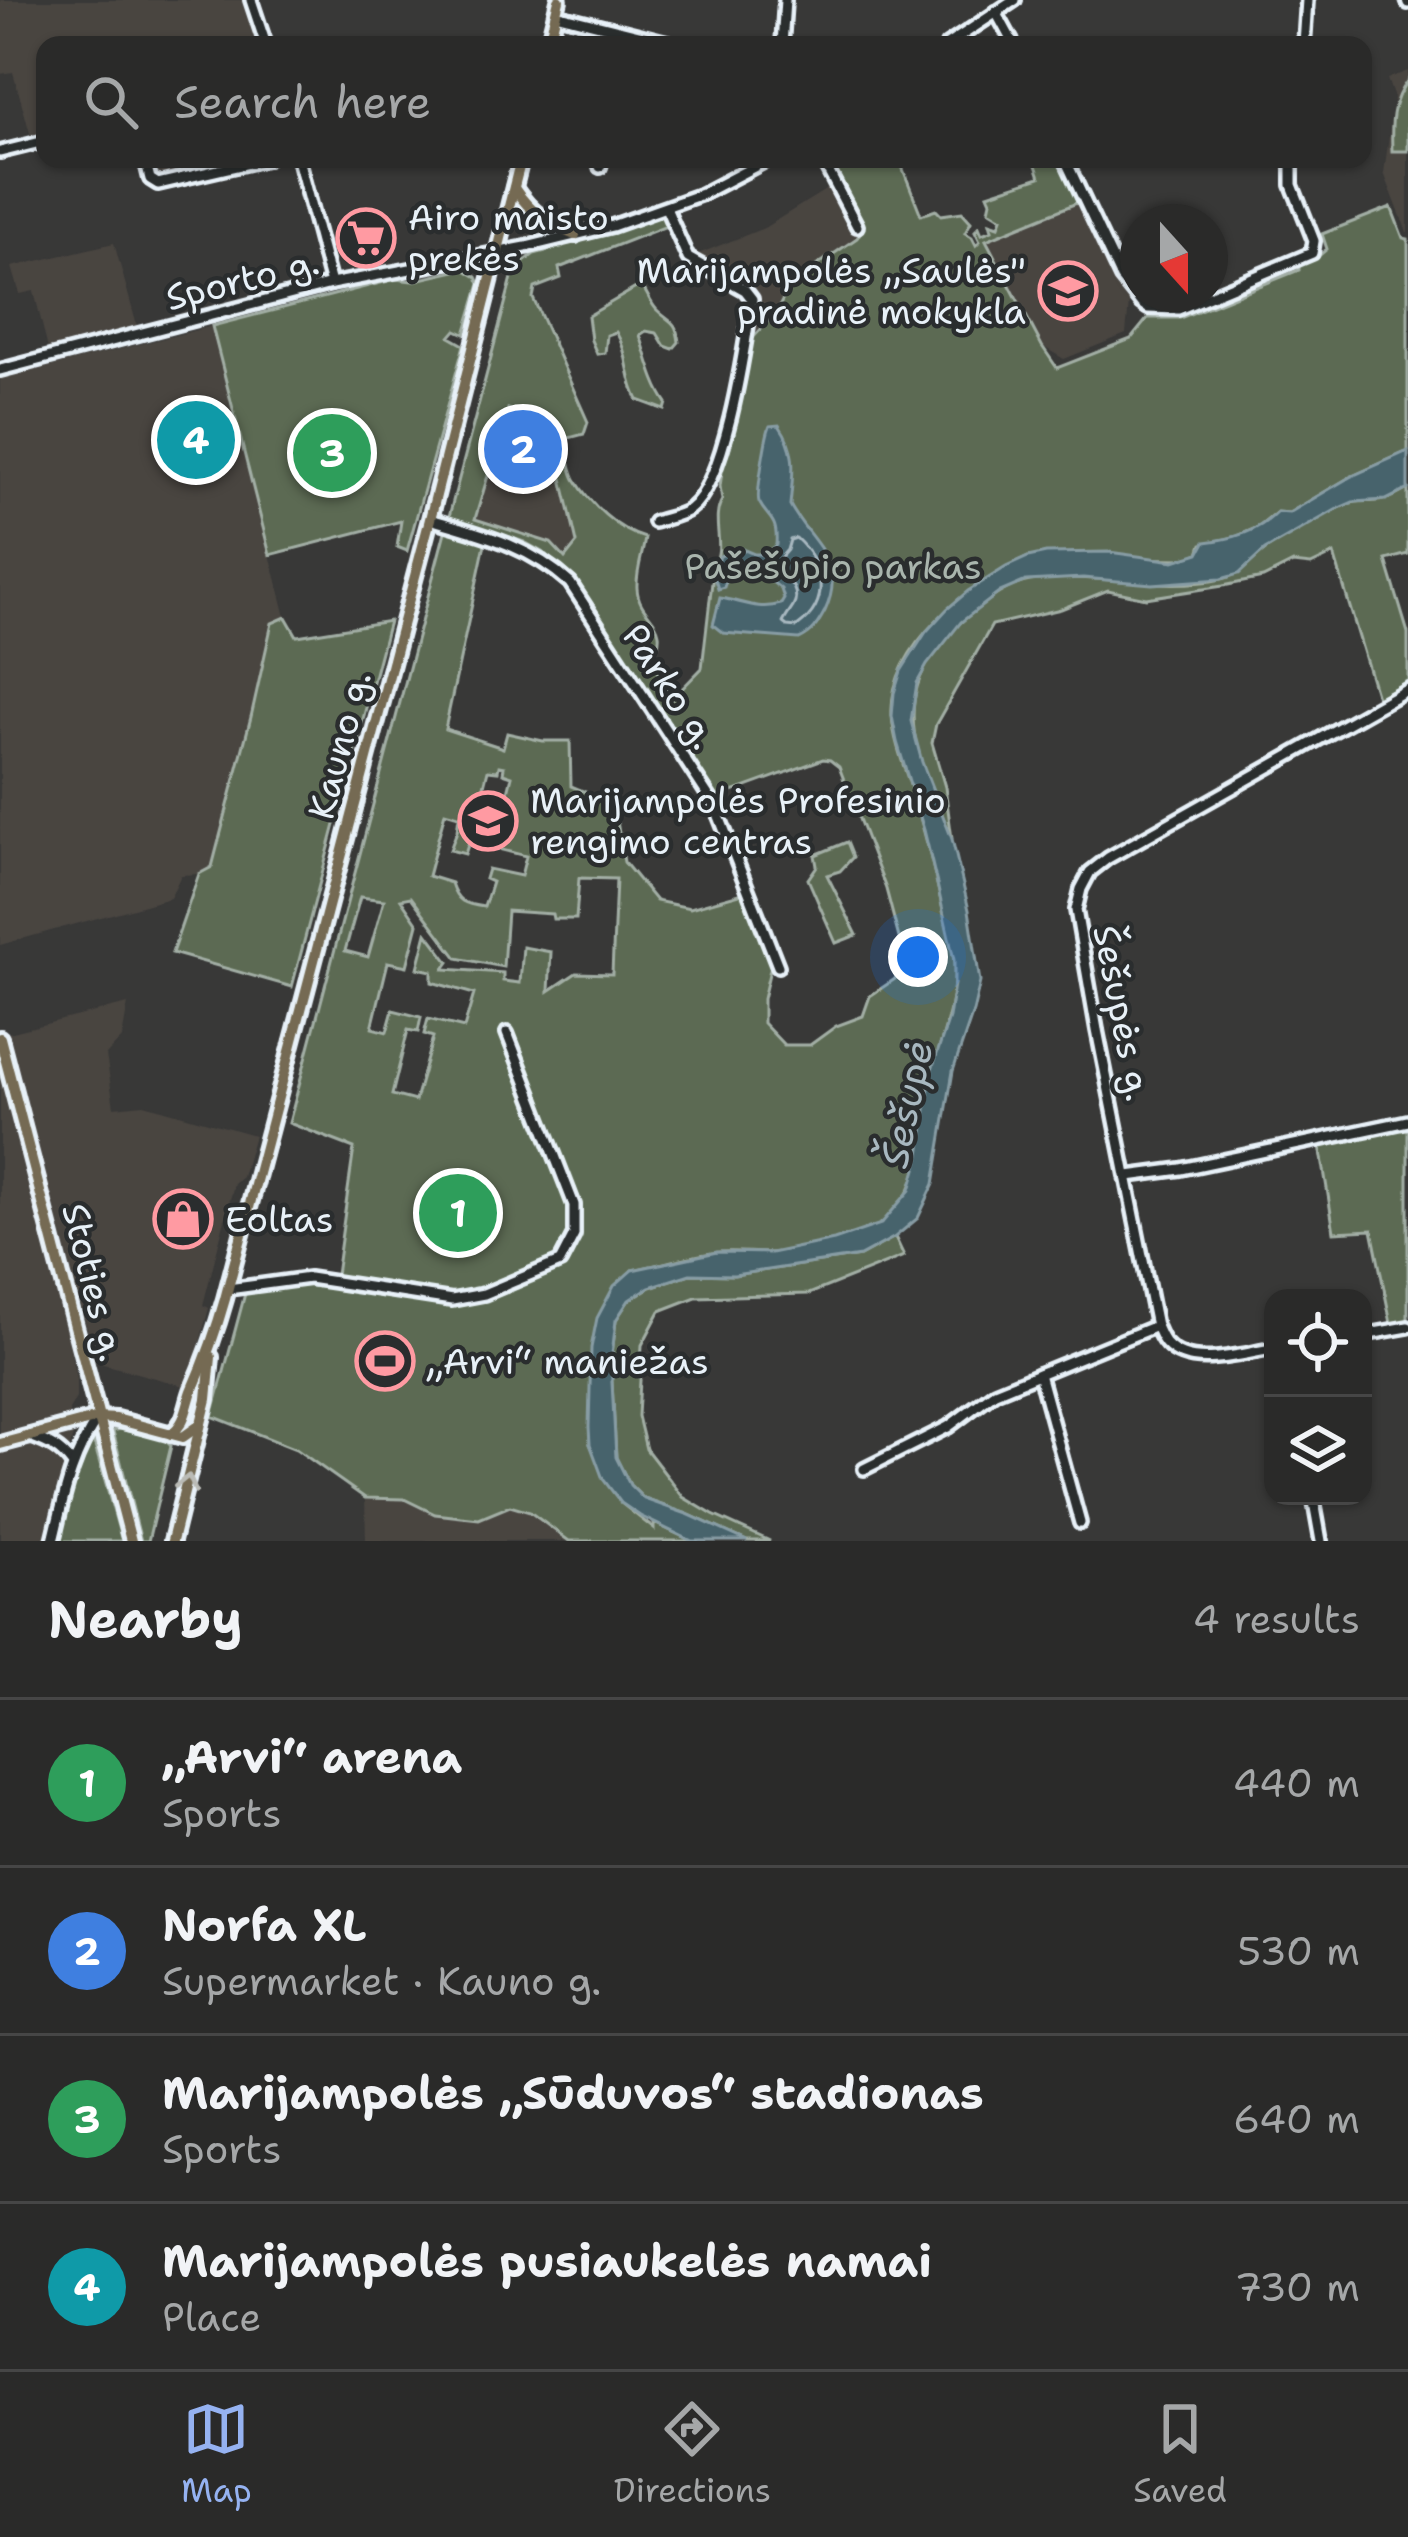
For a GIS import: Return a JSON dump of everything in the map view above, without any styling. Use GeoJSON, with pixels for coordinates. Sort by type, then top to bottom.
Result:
{"type":"FeatureCollection","features":[{"type":"Feature","properties":{"kind":"main road"},"geometry":{"type":"LineString","coordinates":[[550,36],[559,0]]}},
{"type":"Feature","properties":{"kind":"main road","name":"Kauno g."},"geometry":{"type":"LineString","coordinates":[[172,1434],[184,1420],[228,1289],[519,168]]}},
{"type":"Feature","properties":{"kind":"main road"},"geometry":{"type":"LineString","coordinates":[[514,188],[528,209],[575,236]]}},
{"type":"Feature","properties":{"kind":"main road","name":"Stoties g."},"geometry":{"type":"LineString","coordinates":[[0,1038],[131,1541]]}},
{"type":"Feature","properties":{"kind":"main road","name":"Kauno g."},"geometry":{"type":"LineString","coordinates":[[172,1541],[207,1399],[212,1345]]}},
{"type":"Feature","properties":{"kind":"main road"},"geometry":{"type":"LineString","coordinates":[[0,1444],[98,1418],[183,1437],[200,1425]]}},
{"type":"Feature","properties":{"kind":"street"},"geometry":{"type":"LineString","coordinates":[[251,0],[263,36]]}},
{"type":"Feature","properties":{"kind":"street"},"geometry":{"type":"LineString","coordinates":[[783,36],[785,0]]}},
{"type":"Feature","properties":{"kind":"street"},"geometry":{"type":"LineString","coordinates":[[960,36],[1015,0]]}},
{"type":"Feature","properties":{"kind":"street"},"geometry":{"type":"LineString","coordinates":[[1304,36],[1306,0]]}},
{"type":"Feature","properties":{"kind":"street"},"geometry":{"type":"LineString","coordinates":[[996,12],[1010,36]]}},
{"type":"Feature","properties":{"kind":"street"},"geometry":{"type":"LineString","coordinates":[[555,14],[643,36]]}},
{"type":"Feature","properties":{"kind":"street"},"geometry":{"type":"LineString","coordinates":[[0,152],[36,143]]}},
{"type":"Feature","properties":{"kind":"street"},"geometry":{"type":"LineString","coordinates":[[148,168],[150,179],[158,184],[227,168]]}},
{"type":"Feature","properties":{"kind":"street"},"geometry":{"type":"LineString","coordinates":[[300,168],[332,284]]}},
{"type":"Feature","properties":{"kind":"street","name":"Sporto g."},"geometry":{"type":"LineString","coordinates":[[0,370],[332,284],[575,236],[666,208],[753,168]]}},
{"type":"Feature","properties":{"kind":"street"},"geometry":{"type":"LineString","coordinates":[[827,168],[856,226]]}},
{"type":"Feature","properties":{"kind":"street"},"geometry":{"type":"LineString","coordinates":[[1069,168],[1121,278],[1141,303],[1168,310],[1312,253],[1314,241],[1292,185],[1292,168]]}},
{"type":"Feature","properties":{"kind":"street"},"geometry":{"type":"LineString","coordinates":[[654,522],[688,511],[717,464],[730,422],[752,299],[745,290],[688,258],[666,208]]}},
{"type":"Feature","properties":{"kind":"street","name":"Parko g."},"geometry":{"type":"LineString","coordinates":[[430,519],[535,555],[570,583],[715,806],[778,966]]}},
{"type":"Feature","properties":{"kind":"street","name":"Šešupės g."},"geometry":{"type":"LineString","coordinates":[[1156,1326],[1076,910],[1081,889],[1090,872],[1108,858],[1408,688]]}},
{"type":"Feature","properties":{"kind":"street"},"geometry":{"type":"LineString","coordinates":[[228,1289],[309,1279],[452,1300],[484,1294],[560,1262],[574,1235],[574,1205],[507,1033]]}},
{"type":"Feature","properties":{"kind":"street"},"geometry":{"type":"LineString","coordinates":[[1128,1176],[1408,1121]]}},
{"type":"Feature","properties":{"kind":"street"},"geometry":{"type":"LineString","coordinates":[[864,1469],[948,1426],[994,1392],[1156,1326],[1166,1346],[1182,1355],[1213,1358],[1264,1350]]}},
{"type":"Feature","properties":{"kind":"street"},"geometry":{"type":"LineString","coordinates":[[1372,1333],[1408,1327]]}},
{"type":"Feature","properties":{"kind":"street"},"geometry":{"type":"LineString","coordinates":[[1039,1374],[1080,1523]]}},
{"type":"Feature","properties":{"kind":"street"},"geometry":{"type":"LineString","coordinates":[[53,1541],[72,1464],[98,1418]]}},
{"type":"Feature","properties":{"kind":"street"},"geometry":{"type":"LineString","coordinates":[[30,1436],[52,1444],[72,1464]]}},
{"type":"Feature","properties":{"kind":"street"},"geometry":{"type":"LineString","coordinates":[[1315,1505],[1322,1541]]}},
{"type":"Feature","properties":{"kind":"shaded area"},"geometry":{"type":"Polygon","coordinates":[[[0,0],[251,0],[263,36],[36,36],[36,139],[32,140],[13,72],[0,74],[0,0]]]}},
{"type":"Feature","properties":{"kind":"shaded area"},"geometry":{"type":"Polygon","coordinates":[[[1408,71],[1407,232],[1384,173],[1394,98],[1387,79],[1408,71]]]}},
{"type":"Feature","properties":{"kind":"shaded area"},"geometry":{"type":"Polygon","coordinates":[[[150,168],[227,168],[158,184],[150,168]]]}},
{"type":"Feature","properties":{"kind":"shaded area"},"geometry":{"type":"Polygon","coordinates":[[[835,184],[860,233],[791,283],[776,313],[751,340],[752,300],[688,258],[764,228],[835,184]]]}},
{"type":"Feature","properties":{"kind":"shaded area","name":"Marijampolės ,,Saulės\" pradinė mokykla"},"geometry":{"type":"Polygon","coordinates":[[[1079,202],[1120,284],[1120,312],[1128,312],[1126,334],[1064,359],[1042,346],[986,240],[1079,202]]]}},
{"type":"Feature","properties":{"kind":"shaded area"},"geometry":{"type":"Polygon","coordinates":[[[114,243],[137,326],[48,349],[34,291],[20,294],[12,267],[114,243]]]}},
{"type":"Feature","properties":{"kind":"shaded area"},"geometry":{"type":"Polygon","coordinates":[[[212,326],[286,617],[272,624],[211,867],[199,874],[181,875],[170,898],[0,945],[0,379],[212,326]]]}},
{"type":"Feature","properties":{"kind":"shaded area"},"geometry":{"type":"Polygon","coordinates":[[[507,408],[536,419],[561,474],[577,544],[565,558],[475,519],[507,408]]]}},
{"type":"Feature","properties":{"kind":"shaded area"},"geometry":{"type":"Polygon","coordinates":[[[128,1004],[122,1038],[106,1055],[114,1107],[144,1104],[254,1135],[242,1177],[234,1184],[188,1387],[96,1362],[0,1035],[128,1004]]]}},
{"type":"Feature","properties":{"kind":"shaded area"},"geometry":{"type":"Polygon","coordinates":[[[0,1069],[59,1289],[76,1379],[76,1398],[69,1410],[74,1431],[47,1541],[0,1541],[0,1069]]]}},
{"type":"Feature","properties":{"kind":"shaded area"},"geometry":{"type":"Polygon","coordinates":[[[365,1498],[404,1498],[435,1514],[479,1519],[510,1506],[530,1512],[569,1541],[366,1541],[365,1498]]]}},
{"type":"Feature","properties":{"kind":"green space"},"geometry":{"type":"Polygon","coordinates":[[[1408,80],[1408,151],[1392,151],[1395,105],[1408,80]]]}},
{"type":"Feature","properties":{"kind":"green space","name":"Pašešupio parkas"},"geometry":{"type":"Polygon","coordinates":[[[830,168],[903,168],[921,215],[936,210],[941,215],[962,212],[971,222],[965,233],[976,245],[980,241],[975,231],[979,227],[982,234],[992,230],[990,223],[999,226],[1002,218],[989,210],[988,194],[1040,177],[1037,168],[1069,168],[1095,227],[1079,202],[986,240],[1057,368],[1131,339],[1148,318],[1228,312],[1228,299],[1315,259],[1327,249],[1322,234],[1391,207],[1403,238],[1408,239],[1408,451],[1350,477],[1289,513],[1277,512],[1235,537],[1202,544],[1199,553],[1185,559],[1028,557],[959,600],[918,642],[894,690],[892,716],[950,937],[954,981],[912,1182],[895,1211],[859,1233],[792,1250],[719,1252],[632,1270],[591,1393],[590,1444],[621,1503],[654,1529],[654,1523],[692,1541],[569,1541],[530,1512],[510,1506],[479,1519],[435,1514],[404,1499],[365,1498],[296,1449],[212,1416],[247,1286],[309,1278],[335,1282],[354,1148],[289,1123],[514,270],[534,254],[562,247],[575,235],[666,209],[672,224],[559,268],[561,278],[535,288],[533,298],[588,422],[584,434],[565,439],[573,475],[605,515],[645,538],[637,588],[657,628],[658,647],[652,661],[671,700],[702,668],[719,549],[723,465],[737,421],[751,340],[776,313],[791,283],[860,233],[830,168]],[[508,409],[475,519],[551,543],[565,558],[577,543],[561,474],[536,419],[508,409]],[[488,530],[445,729],[503,748],[507,733],[570,741],[571,786],[614,804],[624,862],[656,901],[690,908],[743,893],[771,965],[763,1023],[784,1045],[810,1045],[836,1026],[863,1016],[870,996],[895,979],[904,957],[886,889],[839,767],[823,759],[716,798],[577,582],[524,542],[488,530]],[[504,767],[488,770],[474,825],[485,829],[481,845],[469,842],[465,854],[450,850],[459,816],[445,812],[428,876],[451,883],[462,901],[471,905],[484,907],[492,882],[485,879],[488,869],[521,876],[526,856],[486,846],[490,831],[498,832],[512,776],[503,773],[504,767]],[[579,878],[576,919],[507,911],[503,967],[457,958],[411,897],[401,899],[418,924],[407,966],[388,962],[372,1028],[387,1032],[393,1010],[421,1017],[418,1032],[408,1030],[392,1095],[415,1101],[433,1037],[424,1034],[428,1019],[464,1028],[474,994],[432,982],[432,971],[418,968],[427,933],[449,962],[444,969],[503,973],[503,981],[520,983],[523,947],[551,952],[549,991],[576,973],[612,974],[616,879],[579,878]],[[360,897],[345,951],[368,957],[384,900],[360,897]]]}},
{"type":"Feature","properties":{"kind":"green space"},"geometry":{"type":"Polygon","coordinates":[[[464,269],[480,284],[465,334],[456,330],[450,337],[464,345],[407,551],[397,547],[401,521],[270,555],[212,326],[396,279],[412,281],[464,269]]]}},
{"type":"Feature","properties":{"kind":"green space"},"geometry":{"type":"Polygon","coordinates":[[[641,285],[678,335],[673,349],[657,333],[640,335],[667,403],[665,410],[638,400],[616,332],[607,335],[605,353],[597,354],[591,340],[588,316],[641,285]]]}},
{"type":"Feature","properties":{"kind":"green space"},"geometry":{"type":"Polygon","coordinates":[[[1408,489],[1408,554],[1386,560],[1408,633],[1408,689],[1379,704],[1334,554],[1311,565],[1293,563],[1263,578],[1223,586],[1146,598],[1108,590],[1061,609],[992,625],[936,724],[932,743],[945,787],[952,839],[924,771],[914,703],[919,681],[935,652],[981,606],[1030,581],[1222,579],[1337,508],[1386,499],[1408,489]]]}},
{"type":"Feature","properties":{"kind":"green space"},"geometry":{"type":"Polygon","coordinates":[[[286,617],[297,636],[389,621],[292,987],[172,953],[199,874],[212,867],[272,623],[286,617]]]}},
{"type":"Feature","properties":{"kind":"green space"},"geometry":{"type":"Polygon","coordinates":[[[847,842],[853,857],[840,871],[827,875],[857,935],[836,943],[808,879],[817,866],[815,855],[847,842]]]}},
{"type":"Feature","properties":{"kind":"green space"},"geometry":{"type":"Polygon","coordinates":[[[1408,1119],[1408,1321],[1391,1323],[1372,1230],[1334,1232],[1319,1139],[1408,1119]]]}},
{"type":"Feature","properties":{"kind":"green space"},"geometry":{"type":"Polygon","coordinates":[[[895,1237],[904,1256],[809,1294],[696,1297],[660,1311],[642,1345],[638,1416],[646,1449],[683,1497],[770,1541],[747,1541],[644,1499],[630,1485],[616,1458],[611,1363],[616,1320],[629,1300],[650,1287],[690,1274],[734,1275],[860,1256],[895,1237]]]}},
{"type":"Feature","properties":{"kind":"green space"},"geometry":{"type":"Polygon","coordinates":[[[113,1431],[165,1440],[171,1446],[148,1541],[141,1541],[113,1431]]]}},
{"type":"Feature","properties":{"kind":"green space"},"geometry":{"type":"Polygon","coordinates":[[[93,1439],[122,1541],[58,1541],[83,1449],[93,1439]]]}},
{"type":"Feature","properties":{"kind":"water"},"geometry":{"type":"Polygon","coordinates":[[[779,425],[792,454],[790,505],[830,566],[831,594],[817,624],[799,639],[723,633],[713,625],[720,598],[765,606],[781,604],[784,599],[781,589],[749,569],[735,570],[718,589],[713,574],[720,556],[740,548],[765,554],[776,545],[774,524],[758,497],[768,431],[779,425]]]}},
{"type":"Feature","properties":{"kind":"water"},"geometry":{"type":"Polygon","coordinates":[[[1408,451],[1408,489],[1386,500],[1339,508],[1265,550],[1239,574],[1152,584],[1083,578],[1026,581],[1000,592],[961,622],[927,665],[917,683],[911,721],[952,839],[980,982],[953,1071],[934,1184],[918,1218],[860,1256],[734,1275],[690,1274],[649,1287],[629,1300],[616,1320],[611,1363],[616,1457],[630,1485],[644,1499],[747,1541],[692,1541],[621,1503],[603,1479],[589,1427],[591,1348],[597,1318],[614,1286],[632,1270],[717,1252],[771,1253],[834,1240],[881,1224],[910,1190],[920,1155],[931,1072],[949,1018],[954,984],[954,960],[937,884],[892,716],[901,671],[926,632],[968,591],[1028,557],[1109,552],[1174,561],[1199,553],[1205,542],[1244,533],[1277,512],[1289,513],[1350,477],[1408,451]]]}},
{"type":"Feature","properties":{"kind":"place","name":"Airo maisto prekės"},"geometry":{"type":"Point","coordinates":[366,238]}},
{"type":"Feature","properties":{"kind":"place","name":"Marijampolės ,,Saulės\" pradinė mokykla"},"geometry":{"type":"Point","coordinates":[1068,291]}},
{"type":"Feature","properties":{"kind":"place","name":"Marijampolės pusiaukelės namai"},"geometry":{"type":"Point","coordinates":[196,440]}},
{"type":"Feature","properties":{"kind":"place","name":"Norfa XL"},"geometry":{"type":"Point","coordinates":[523,449]}},
{"type":"Feature","properties":{"kind":"place","name":"Marijampolės „Sūduvos“ stadionas"},"geometry":{"type":"Point","coordinates":[332,453]}},
{"type":"Feature","properties":{"kind":"place","name":"Marijampolės Profesinio rengimo centras"},"geometry":{"type":"Point","coordinates":[488,821]}},
{"type":"Feature","properties":{"kind":"place","name":"„Arvi“ arena"},"geometry":{"type":"Point","coordinates":[458,1213]}},
{"type":"Feature","properties":{"kind":"place","name":"Eoltas"},"geometry":{"type":"Point","coordinates":[183,1219]}},
{"type":"Feature","properties":{"kind":"place","name":"„Arvi“ maniežas"},"geometry":{"type":"Point","coordinates":[385,1361]}},
{"type":"Feature","properties":{"kind":"water label","name":"Šešupė"},"geometry":{"type":"Point","coordinates":[906,1104]}}]}
